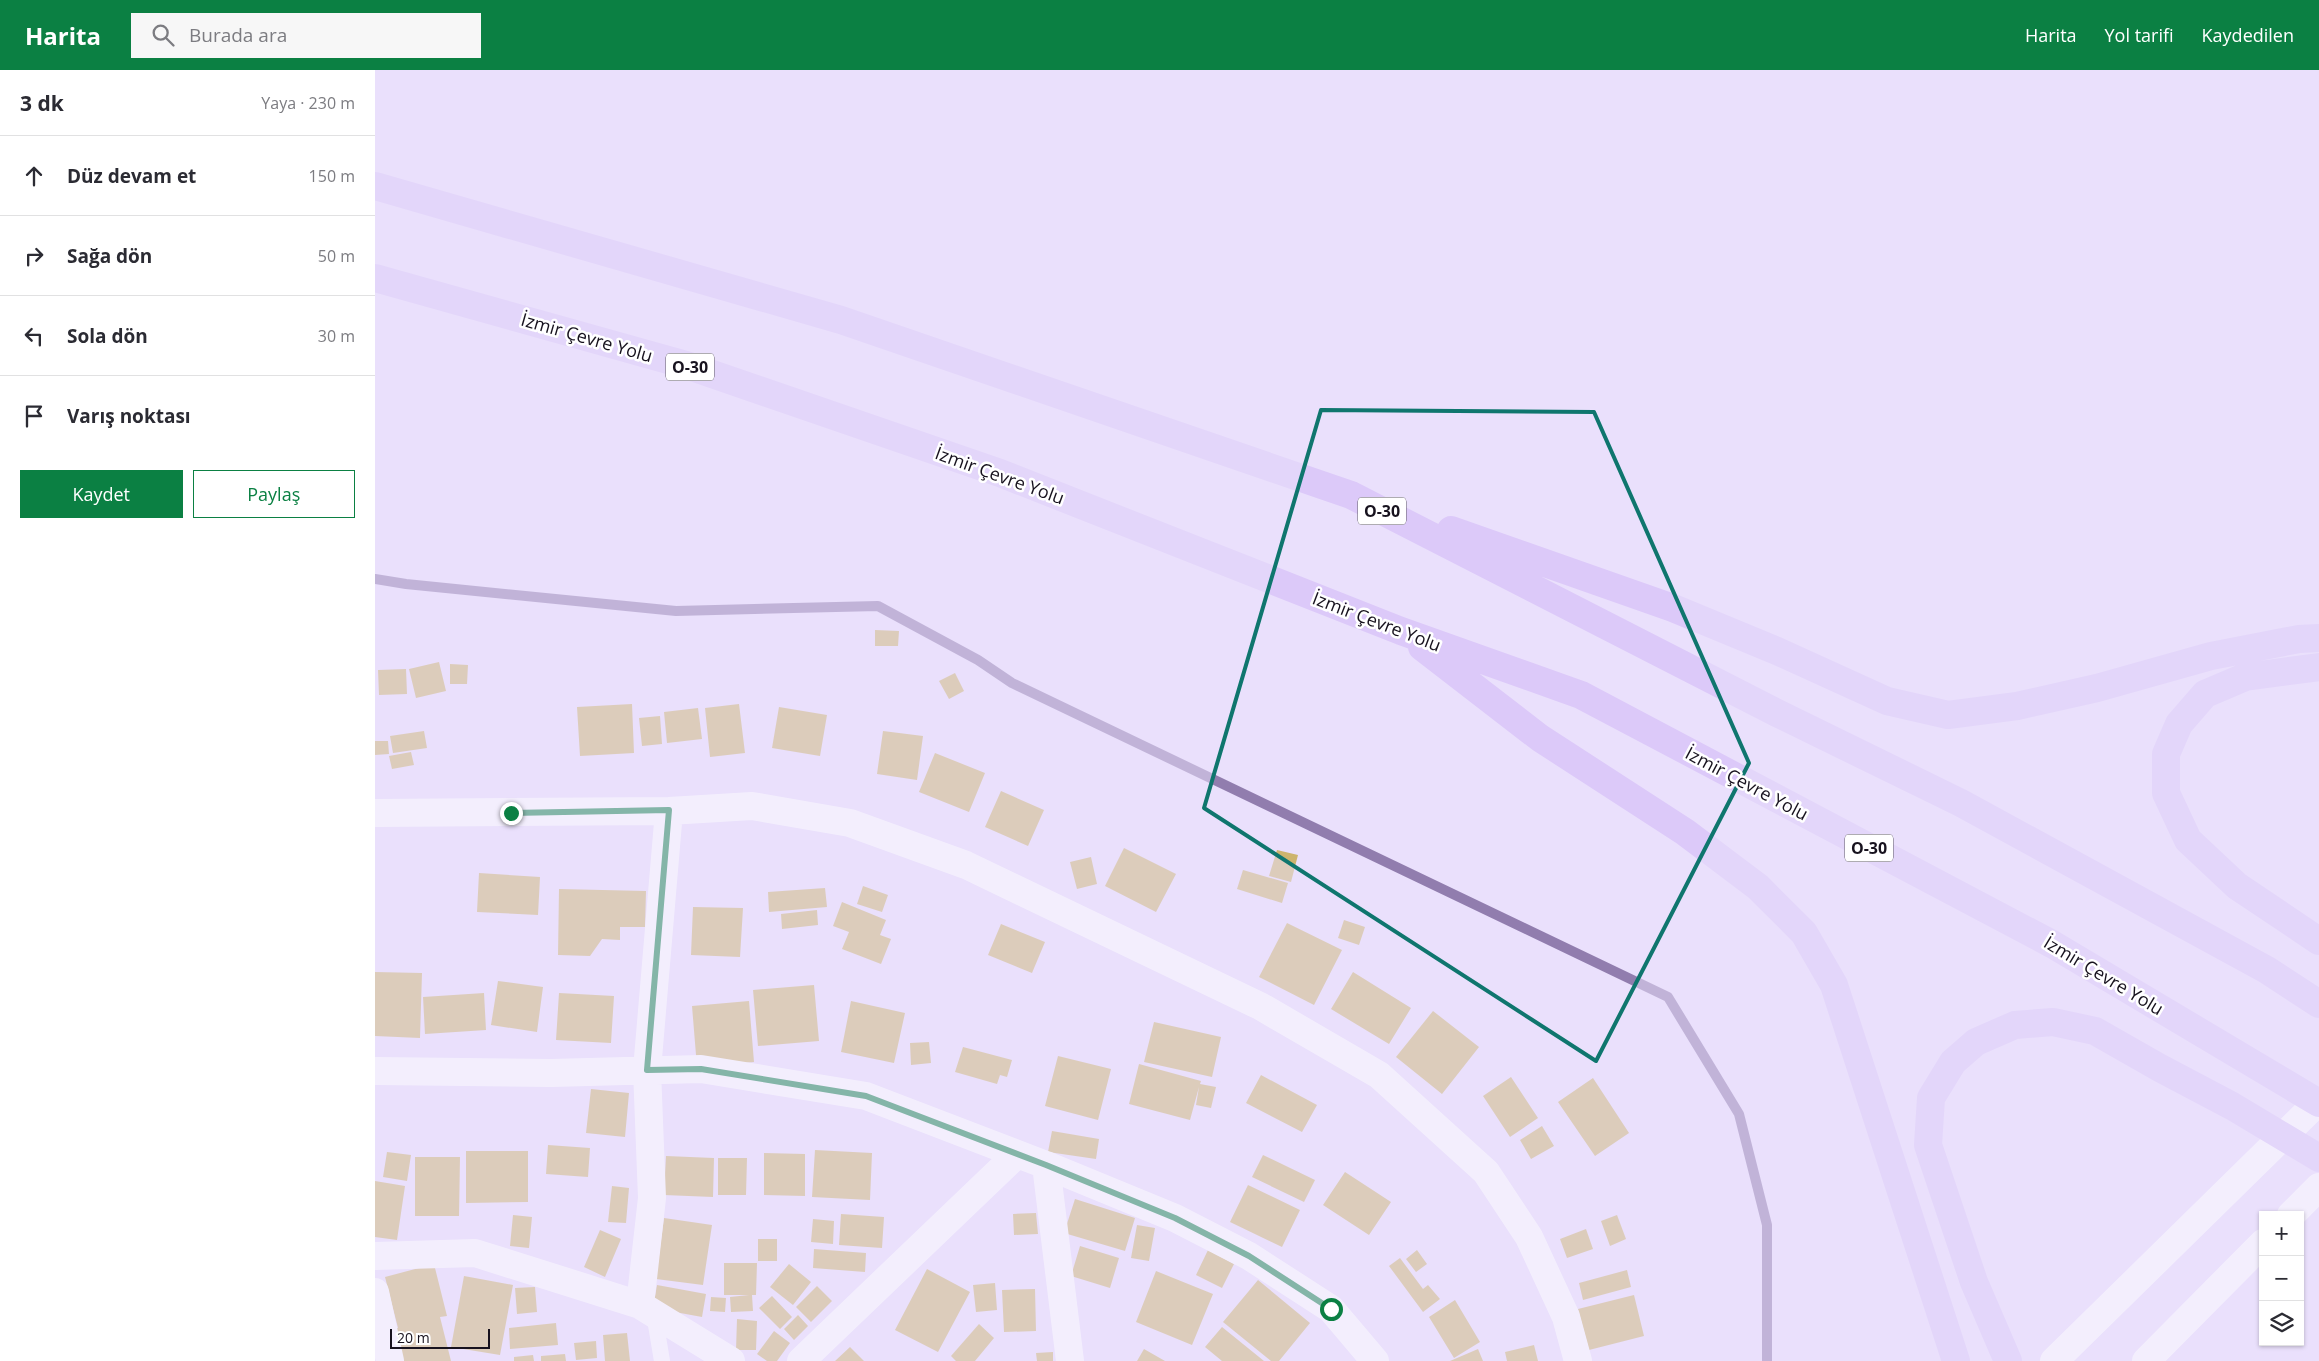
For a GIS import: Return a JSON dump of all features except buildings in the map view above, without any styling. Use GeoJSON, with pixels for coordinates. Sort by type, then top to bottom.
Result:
{"type":"FeatureCollection","features":[{"type":"Feature","properties":{"kind":"highway","name":"O-30"},"geometry":{"type":"LineString","coordinates":[[375,186],[841,320],[1351,495],[1777,713],[1961,803],[2267,970],[2319,1004]]}},
{"type":"Feature","properties":{"kind":"highway","name":"İzmir Çevre Yolu"},"geometry":{"type":"LineString","coordinates":[[375,278],[686,365],[1000,473],[1401,631],[1581,695],[2052,944],[2319,1102]]}},
{"type":"Feature","properties":{"kind":"highway"},"geometry":{"type":"LineString","coordinates":[[1351,495],[1673,608],[1777,651],[1887,701],[1948,715],[2017,706],[2097,688],[2211,656],[2299,639],[2319,638]]}},
{"type":"Feature","properties":{"kind":"highway"},"geometry":{"type":"LineString","coordinates":[[1401,631],[1540,738],[1685,832],[1758,887],[1804,933],[1834,985],[1956,1361]]}},
{"type":"Feature","properties":{"kind":"highway"},"geometry":{"type":"LineString","coordinates":[[2319,667],[2245,677],[2205,694],[2179,724],[2165,754],[2166,793],[2188,840],[2237,886],[2319,941]]}},
{"type":"Feature","properties":{"kind":"highway"},"geometry":{"type":"LineString","coordinates":[[2008,1361],[1974,1282],[1928,1145],[1931,1098],[1953,1062],[1976,1042],[2015,1026],[2053,1022],[2095,1031],[2232,1106],[2319,1158]]}},
{"type":"Feature","properties":{"kind":"street"},"geometry":{"type":"LineString","coordinates":[[375,813],[669,810],[752,806],[850,823],[966,865],[1260,1006],[1379,1075],[1486,1172],[1529,1237],[1566,1317],[1578,1361]]}},
{"type":"Feature","properties":{"kind":"street"},"geometry":{"type":"LineString","coordinates":[[647,1309],[652,1198],[647,1070],[669,810]]}},
{"type":"Feature","properties":{"kind":"street"},"geometry":{"type":"LineString","coordinates":[[375,1071],[551,1073],[701,1069],[866,1096],[1046,1165],[1175,1218],[1249,1256],[1331,1309],[1375,1361]]}},
{"type":"Feature","properties":{"kind":"street"},"geometry":{"type":"LineString","coordinates":[[2054,1361],[2319,1102]]}},
{"type":"Feature","properties":{"kind":"street"},"geometry":{"type":"LineString","coordinates":[[801,1361],[1016,1155]]}},
{"type":"Feature","properties":{"kind":"street"},"geometry":{"type":"LineString","coordinates":[[1046,1165],[1070,1361]]}},
{"type":"Feature","properties":{"kind":"street"},"geometry":{"type":"LineString","coordinates":[[2295,1211],[2319,1187]]}},
{"type":"Feature","properties":{"kind":"street"},"geometry":{"type":"LineString","coordinates":[[2146,1361],[2259,1248]]}},
{"type":"Feature","properties":{"kind":"street"},"geometry":{"type":"LineString","coordinates":[[375,1256],[475,1253],[647,1309],[731,1361]]}},
{"type":"Feature","properties":{"kind":"street"},"geometry":{"type":"LineString","coordinates":[[375,1292],[390,1361]]}},
{"type":"Feature","properties":{"kind":"lane"},"geometry":{"type":"LineString","coordinates":[[647,1309],[662,1361]]}},
{"type":"Feature","properties":{"kind":"highlighted area"},"geometry":{"type":"Polygon","coordinates":[[[1321,410],[1594,412],[1749,763],[1596,1061],[1204,808],[1321,410]]]}},
{"type":"Feature","properties":{"kind":"waterway"},"geometry":{"type":"LineString","coordinates":[[375,579],[406,584],[676,611],[878,606],[978,660],[1012,683],[1668,997],[1739,1114],[1767,1225],[1767,1361]]}},
{"type":"Feature","properties":{"kind":"route"},"geometry":{"type":"LineString","coordinates":[[511,813],[669,810],[647,1070],[701,1069],[866,1096],[1046,1165],[1175,1218],[1249,1256],[1331,1309]]}}]}
